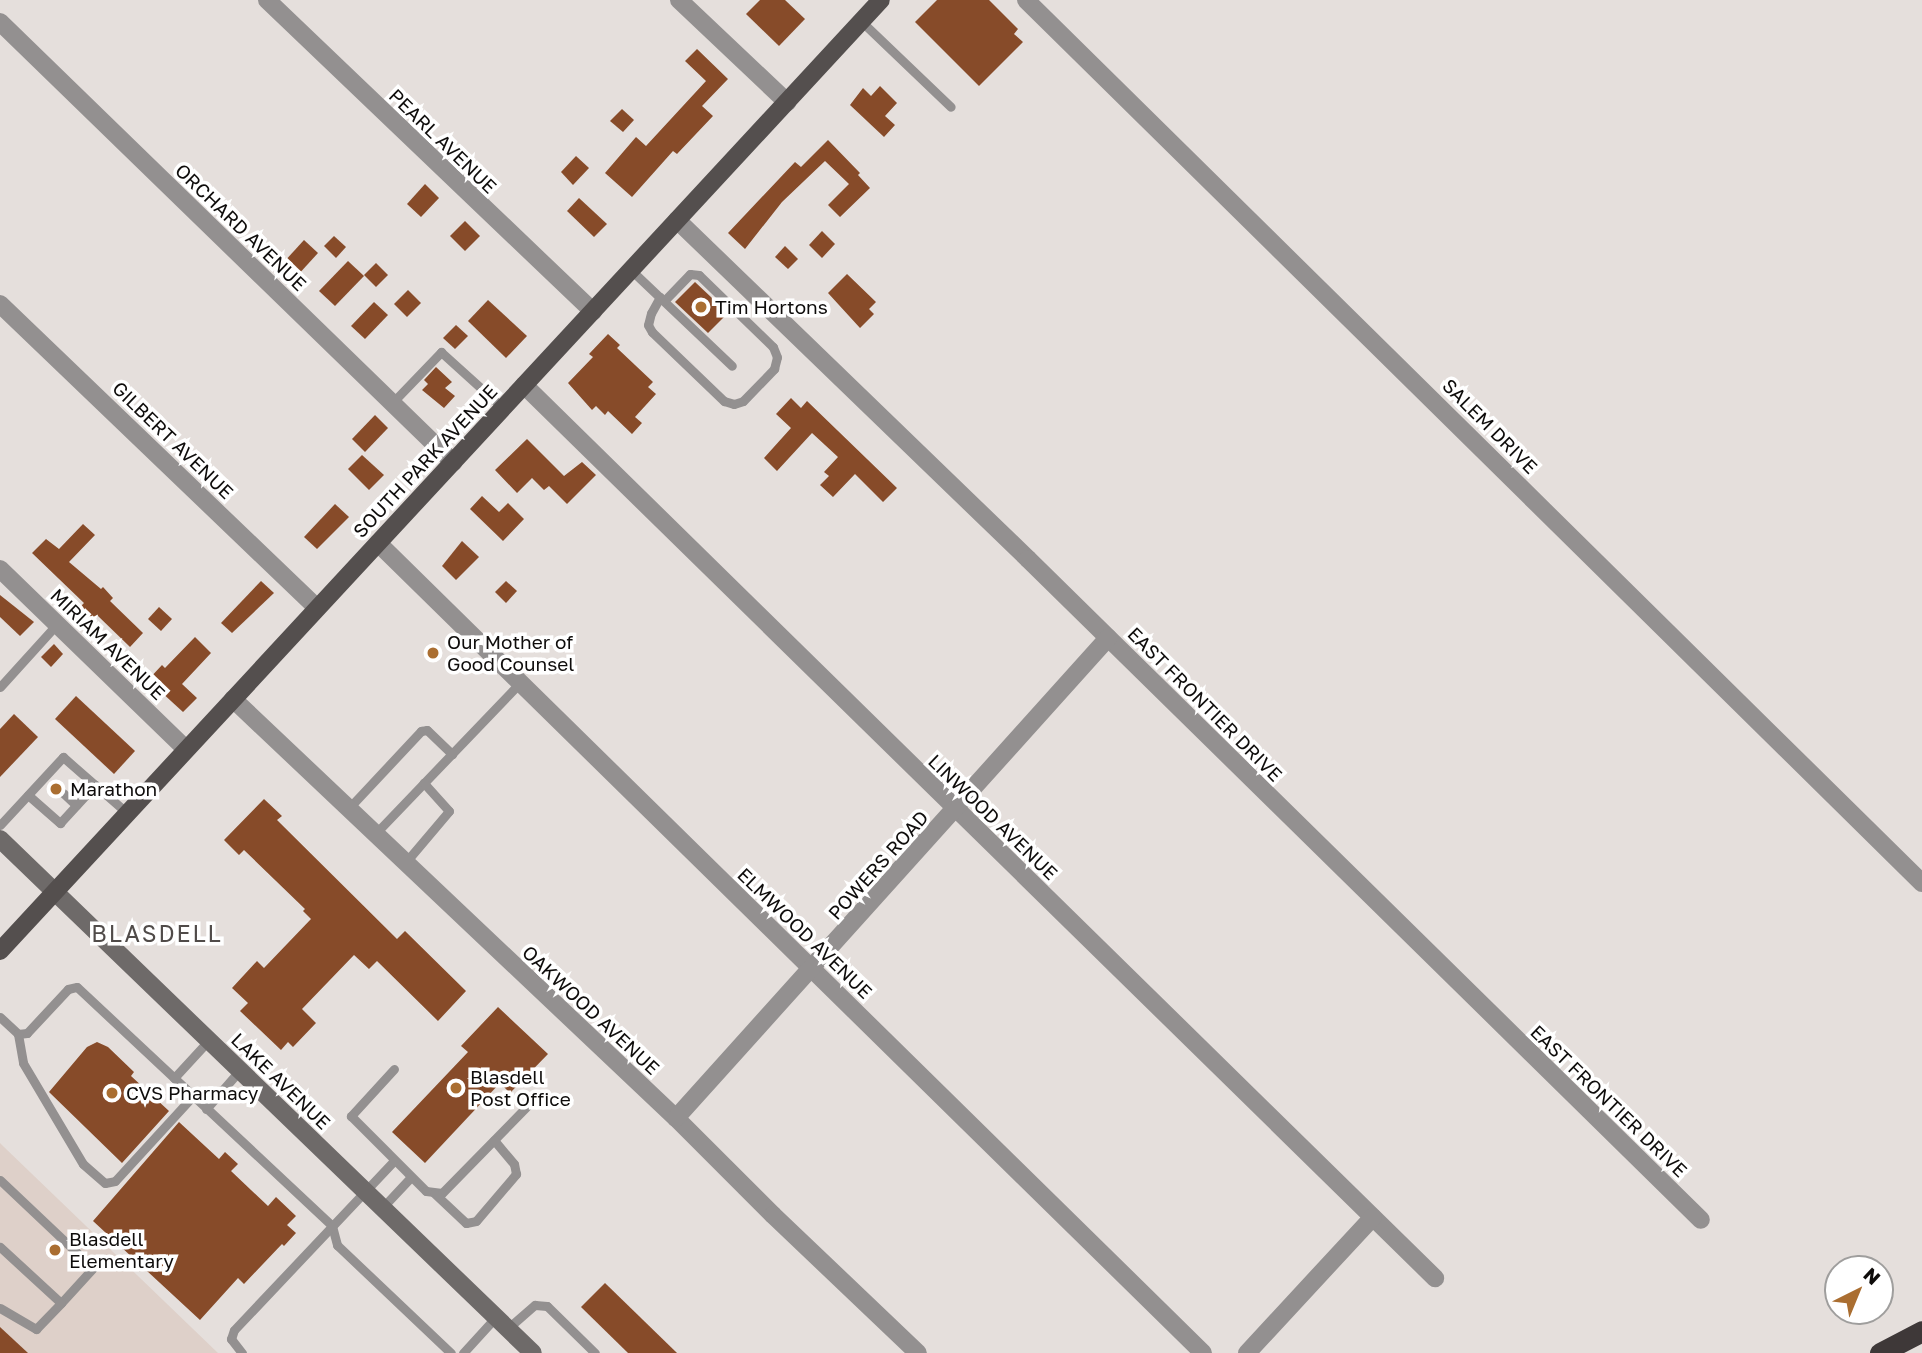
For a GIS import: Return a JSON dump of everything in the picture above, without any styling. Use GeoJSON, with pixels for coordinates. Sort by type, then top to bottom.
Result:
{"type":"FeatureCollection","features":[{"type":"Feature","properties":{"kind":"highway"},"geometry":{"type":"LineString","coordinates":[[1880,1353],[1922,1331]]}},
{"type":"Feature","properties":{"kind":"main road","name":"SOUTH PARK AVENUE"},"geometry":{"type":"LineString","coordinates":[[0,951],[881,0]]}},
{"type":"Feature","properties":{"kind":"street","name":"PEARL AVENUE"},"geometry":{"type":"LineString","coordinates":[[267,0],[593,311]]}},
{"type":"Feature","properties":{"kind":"street"},"geometry":{"type":"LineString","coordinates":[[679,0],[787,102]]}},
{"type":"Feature","properties":{"kind":"street","name":"SALEM DRIVE"},"geometry":{"type":"LineString","coordinates":[[1026,0],[1922,883]]}},
{"type":"Feature","properties":{"kind":"street","name":"ORCHARD AVENUE"},"geometry":{"type":"LineString","coordinates":[[0,22],[453,462]]}},
{"type":"Feature","properties":{"kind":"street","name":"EAST FRONTIER DRIVE"},"geometry":{"type":"LineString","coordinates":[[677,220],[1701,1220]]}},
{"type":"Feature","properties":{"kind":"street","name":"GILBERT AVENUE"},"geometry":{"type":"LineString","coordinates":[[0,304],[317,608]]}},
{"type":"Feature","properties":{"kind":"street","name":"LINWOOD AVENUE"},"geometry":{"type":"LineString","coordinates":[[524,385],[1435,1278]]}},
{"type":"Feature","properties":{"kind":"street","name":"ELMWOOD AVENUE"},"geometry":{"type":"LineString","coordinates":[[378,543],[1203,1353]]}},
{"type":"Feature","properties":{"kind":"street","name":"MIRIAM AVENUE"},"geometry":{"type":"LineString","coordinates":[[0,569],[186,749]]}},
{"type":"Feature","properties":{"kind":"street","name":"POWERS ROAD"},"geometry":{"type":"LineString","coordinates":[[677,1118],[1108,638]]}},
{"type":"Feature","properties":{"kind":"street","name":"OAKWOOD AVENUE"},"geometry":{"type":"LineString","coordinates":[[233,699],[677,1118],[773,1215],[918,1353]]}},
{"type":"Feature","properties":{"kind":"street","name":"LAKE AVENUE"},"geometry":{"type":"LineString","coordinates":[[0,839],[533,1353]]}},
{"type":"Feature","properties":{"kind":"street"},"geometry":{"type":"LineString","coordinates":[[1247,1353],[1373,1217]]}},
{"type":"Feature","properties":{"kind":"lane"},"geometry":{"type":"LineString","coordinates":[[861,21],[951,107]]}},
{"type":"Feature","properties":{"kind":"lane"},"geometry":{"type":"LineString","coordinates":[[631,270],[732,366]]}},
{"type":"Feature","properties":{"kind":"lane"},"geometry":{"type":"LineString","coordinates":[[690,274],[699,275],[773,347],[777,357],[774,369],[743,401],[734,404],[723,401],[652,332],[648,325],[651,313],[662,299],[690,274]]}},
{"type":"Feature","properties":{"kind":"lane"},"geometry":{"type":"LineString","coordinates":[[392,403],[441,352],[503,408]]}},
{"type":"Feature","properties":{"kind":"lane"},"geometry":{"type":"LineString","coordinates":[[0,687],[57,624]]}},
{"type":"Feature","properties":{"kind":"lane"},"geometry":{"type":"LineString","coordinates":[[375,834],[520,682]]}},
{"type":"Feature","properties":{"kind":"lane"},"geometry":{"type":"LineString","coordinates":[[348,809],[421,731],[427,730],[452,754]]}},
{"type":"Feature","properties":{"kind":"lane"},"geometry":{"type":"LineString","coordinates":[[0,825],[47,778],[62,757],[127,813]]}},
{"type":"Feature","properties":{"kind":"lane"},"geometry":{"type":"LineString","coordinates":[[405,863],[449,811],[424,783]]}},
{"type":"Feature","properties":{"kind":"lane"},"geometry":{"type":"LineString","coordinates":[[28,795],[60,823],[95,785]]}},
{"type":"Feature","properties":{"kind":"lane"},"geometry":{"type":"LineString","coordinates":[[63,793],[76,805]]}},
{"type":"Feature","properties":{"kind":"lane"},"geometry":{"type":"LineString","coordinates":[[18,1034],[27,1033],[68,989],[77,987],[332,1226],[337,1245],[451,1353]]}},
{"type":"Feature","properties":{"kind":"lane"},"geometry":{"type":"LineString","coordinates":[[0,1017],[18,1034],[23,1063],[83,1164],[106,1183],[115,1181],[193,1096]]}},
{"type":"Feature","properties":{"kind":"lane"},"geometry":{"type":"LineString","coordinates":[[174,1078],[209,1040]]}},
{"type":"Feature","properties":{"kind":"lane"},"geometry":{"type":"LineString","coordinates":[[394,1069],[351,1115],[426,1191],[442,1193],[535,1098]]}},
{"type":"Feature","properties":{"kind":"lane"},"geometry":{"type":"LineString","coordinates":[[206,1109],[240,1070]]}},
{"type":"Feature","properties":{"kind":"lane"},"geometry":{"type":"LineString","coordinates":[[433,1192],[466,1223],[476,1221],[516,1174],[514,1164],[494,1140]]}},
{"type":"Feature","properties":{"kind":"lane"},"geometry":{"type":"LineString","coordinates":[[242,1353],[231,1339],[234,1330],[394,1161]]}},
{"type":"Feature","properties":{"kind":"lane"},"geometry":{"type":"LineString","coordinates":[[382,1208],[411,1177]]}},
{"type":"Feature","properties":{"kind":"lane"},"geometry":{"type":"LineString","coordinates":[[0,1180],[93,1268],[36,1329],[0,1308]]}},
{"type":"Feature","properties":{"kind":"lane"},"geometry":{"type":"LineString","coordinates":[[1,1250],[61,1304]]}},
{"type":"Feature","properties":{"kind":"lane"},"geometry":{"type":"LineString","coordinates":[[463,1353],[501,1323],[535,1304],[547,1306],[595,1353]]}},
{"type":"Feature","properties":{"kind":"shaded area","name":"Blasdell Elementary"},"geometry":{"type":"Polygon","coordinates":[[[0,1143],[4,1147],[218,1353],[0,1353],[0,1143]]]}},
{"type":"Feature","properties":{"kind":"building"},"geometry":{"type":"Polygon","coordinates":[[[760,0],[785,0],[805,19],[779,46],[746,14],[760,0]]]}},
{"type":"Feature","properties":{"kind":"building"},"geometry":{"type":"Polygon","coordinates":[[[937,0],[989,0],[1018,29],[1014,34],[1023,42],[979,86],[915,22],[937,0]]]}},
{"type":"Feature","properties":{"kind":"building"},"geometry":{"type":"Polygon","coordinates":[[[697,49],[728,79],[702,106],[713,116],[677,154],[673,151],[632,197],[605,173],[636,137],[646,146],[706,81],[685,61],[697,49]]]}},
{"type":"Feature","properties":{"kind":"building"},"geometry":{"type":"Polygon","coordinates":[[[880,86],[897,103],[885,116],[895,125],[884,137],[850,105],[863,88],[871,96],[880,86]]]}},
{"type":"Feature","properties":{"kind":"building"},"geometry":{"type":"Polygon","coordinates":[[[622,109],[634,120],[623,132],[610,121],[622,109]]]}},
{"type":"Feature","properties":{"kind":"building"},"geometry":{"type":"Polygon","coordinates":[[[828,140],[860,173],[858,175],[870,188],[840,217],[828,205],[849,184],[825,161],[782,202],[745,249],[728,233],[795,162],[801,167],[828,140]]]}},
{"type":"Feature","properties":{"kind":"building"},"geometry":{"type":"Polygon","coordinates":[[[576,156],[589,168],[573,185],[561,172],[576,156]]]}},
{"type":"Feature","properties":{"kind":"building"},"geometry":{"type":"Polygon","coordinates":[[[425,184],[439,198],[421,217],[407,204],[425,184]]]}},
{"type":"Feature","properties":{"kind":"building"},"geometry":{"type":"Polygon","coordinates":[[[579,198],[607,224],[594,237],[567,211],[579,198]]]}},
{"type":"Feature","properties":{"kind":"building"},"geometry":{"type":"Polygon","coordinates":[[[465,221],[480,236],[465,251],[450,236],[465,221]]]}},
{"type":"Feature","properties":{"kind":"building"},"geometry":{"type":"Polygon","coordinates":[[[822,231],[835,244],[822,258],[809,245],[822,231]]]}},
{"type":"Feature","properties":{"kind":"building"},"geometry":{"type":"Polygon","coordinates":[[[334,236],[346,247],[336,258],[324,246],[334,236]]]}},
{"type":"Feature","properties":{"kind":"building"},"geometry":{"type":"Polygon","coordinates":[[[304,240],[318,253],[297,276],[283,263],[304,240]]]}},
{"type":"Feature","properties":{"kind":"building"},"geometry":{"type":"Polygon","coordinates":[[[785,246],[798,259],[788,269],[775,257],[785,246]]]}},
{"type":"Feature","properties":{"kind":"building"},"geometry":{"type":"Polygon","coordinates":[[[348,261],[364,276],[335,306],[319,291],[348,261]]]}},
{"type":"Feature","properties":{"kind":"building"},"geometry":{"type":"Polygon","coordinates":[[[376,263],[388,275],[376,287],[364,275],[376,263]]]}},
{"type":"Feature","properties":{"kind":"building"},"geometry":{"type":"Polygon","coordinates":[[[847,274],[876,302],[869,309],[874,314],[860,328],[828,293],[847,274]]]}},
{"type":"Feature","properties":{"kind":"building","name":"Tim Hortons"},"geometry":{"type":"Polygon","coordinates":[[[695,282],[728,313],[708,333],[675,302],[695,282]]]}},
{"type":"Feature","properties":{"kind":"building"},"geometry":{"type":"Polygon","coordinates":[[[408,290],[421,303],[407,317],[394,304],[408,290]]]}},
{"type":"Feature","properties":{"kind":"building"},"geometry":{"type":"Polygon","coordinates":[[[488,300],[527,336],[506,358],[468,321],[488,300]]]}},
{"type":"Feature","properties":{"kind":"building"},"geometry":{"type":"Polygon","coordinates":[[[374,302],[388,315],[365,339],[351,326],[374,302]]]}},
{"type":"Feature","properties":{"kind":"building"},"geometry":{"type":"Polygon","coordinates":[[[456,325],[468,336],[455,349],[443,338],[456,325]]]}},
{"type":"Feature","properties":{"kind":"building"},"geometry":{"type":"Polygon","coordinates":[[[608,334],[620,345],[617,348],[653,382],[648,387],[656,394],[635,417],[642,423],[632,434],[608,411],[605,415],[596,406],[592,410],[568,383],[593,357],[589,354],[608,334]]]}},
{"type":"Feature","properties":{"kind":"building"},"geometry":{"type":"Polygon","coordinates":[[[436,367],[452,382],[445,388],[455,396],[444,408],[422,390],[428,384],[424,380],[436,367]]]}},
{"type":"Feature","properties":{"kind":"building"},"geometry":{"type":"Polygon","coordinates":[[[791,398],[801,408],[807,401],[897,488],[883,502],[855,474],[833,497],[820,485],[829,476],[824,472],[838,457],[812,433],[777,471],[764,458],[791,428],[776,414],[791,398]]]}},
{"type":"Feature","properties":{"kind":"building"},"geometry":{"type":"Polygon","coordinates":[[[375,415],[388,428],[365,452],[352,439],[375,415]]]}},
{"type":"Feature","properties":{"kind":"building"},"geometry":{"type":"Polygon","coordinates":[[[527,439],[564,476],[582,462],[596,475],[567,504],[549,486],[544,490],[532,478],[517,493],[495,470],[527,439]]]}},
{"type":"Feature","properties":{"kind":"building"},"geometry":{"type":"Polygon","coordinates":[[[362,455],[384,475],[369,490],[348,469],[362,455]]]}},
{"type":"Feature","properties":{"kind":"building"},"geometry":{"type":"Polygon","coordinates":[[[482,496],[499,512],[508,503],[524,519],[503,541],[470,509],[482,496]]]}},
{"type":"Feature","properties":{"kind":"building"},"geometry":{"type":"Polygon","coordinates":[[[335,504],[349,517],[317,549],[304,537],[335,504]]]}},
{"type":"Feature","properties":{"kind":"building"},"geometry":{"type":"Polygon","coordinates":[[[83,524],[95,535],[69,562],[101,589],[103,587],[113,598],[110,601],[143,633],[130,647],[97,615],[93,619],[81,606],[84,603],[32,553],[46,539],[59,549],[83,524]]]}},
{"type":"Feature","properties":{"kind":"building"},"geometry":{"type":"Polygon","coordinates":[[[462,541],[479,557],[456,580],[442,566],[462,541]]]}},
{"type":"Feature","properties":{"kind":"building"},"geometry":{"type":"Polygon","coordinates":[[[261,581],[274,593],[232,633],[221,623],[261,581]]]}},
{"type":"Feature","properties":{"kind":"building"},"geometry":{"type":"Polygon","coordinates":[[[506,581],[517,591],[506,603],[495,592],[506,581]]]}},
{"type":"Feature","properties":{"kind":"building"},"geometry":{"type":"Polygon","coordinates":[[[0,595],[34,622],[20,636],[0,617],[0,595]]]}},
{"type":"Feature","properties":{"kind":"building"},"geometry":{"type":"Polygon","coordinates":[[[159,607],[172,619],[161,631],[148,619],[159,607]]]}},
{"type":"Feature","properties":{"kind":"building"},"geometry":{"type":"Polygon","coordinates":[[[195,637],[211,653],[182,684],[197,698],[183,712],[148,680],[162,665],[165,668],[195,637]]]}},
{"type":"Feature","properties":{"kind":"building"},"geometry":{"type":"Polygon","coordinates":[[[54,644],[63,654],[51,667],[41,657],[54,644]]]}},
{"type":"Feature","properties":{"kind":"building"},"geometry":{"type":"Polygon","coordinates":[[[76,696],[135,751],[114,774],[55,719],[76,696]]]}},
{"type":"Feature","properties":{"kind":"building"},"geometry":{"type":"Polygon","coordinates":[[[14,714],[38,737],[0,777],[0,729],[14,714]]]}},
{"type":"Feature","properties":{"kind":"building"},"geometry":{"type":"Polygon","coordinates":[[[264,799],[282,816],[277,820],[397,939],[405,931],[466,991],[438,1021],[377,961],[369,969],[354,955],[302,1009],[316,1023],[293,1047],[288,1042],[281,1050],[240,1011],[248,1003],[232,988],[257,961],[264,968],[311,919],[303,911],[305,909],[244,850],[239,855],[224,840],[264,799]]]}},
{"type":"Feature","properties":{"kind":"building","name":"Blasdell Post Office"},"geometry":{"type":"Polygon","coordinates":[[[498,1007],[548,1054],[510,1093],[500,1083],[425,1163],[392,1132],[468,1052],[461,1046],[498,1007]]]}},
{"type":"Feature","properties":{"kind":"building","name":"CVS Pharmacy"},"geometry":{"type":"Polygon","coordinates":[[[97,1042],[108,1047],[134,1072],[131,1076],[169,1111],[122,1163],[49,1092],[87,1047],[97,1042]]]}},
{"type":"Feature","properties":{"kind":"building"},"geometry":{"type":"Polygon","coordinates":[[[179,1122],[219,1159],[225,1152],[238,1164],[231,1171],[268,1206],[276,1197],[296,1216],[287,1225],[296,1233],[284,1246],[282,1244],[244,1284],[238,1278],[200,1320],[93,1221],[179,1122]]]}},
{"type":"Feature","properties":{"kind":"building"},"geometry":{"type":"Polygon","coordinates":[[[605,1283],[677,1353],[628,1353],[581,1307],[605,1283]]]}},
{"type":"Feature","properties":{"kind":"building"},"geometry":{"type":"Polygon","coordinates":[[[0,1327],[28,1353],[0,1353],[0,1327]]]}},
{"type":"Feature","properties":{"kind":"place","name":"Tim Hortons"},"geometry":{"type":"Point","coordinates":[701,307]}},
{"type":"Feature","properties":{"kind":"place","name":"Our Mother of Good Counsel"},"geometry":{"type":"Point","coordinates":[433,653]}},
{"type":"Feature","properties":{"kind":"place","name":"Marathon"},"geometry":{"type":"Point","coordinates":[56,789]}},
{"type":"Feature","properties":{"kind":"place","name":"Blasdell Post Office"},"geometry":{"type":"Point","coordinates":[456,1088]}},
{"type":"Feature","properties":{"kind":"place","name":"CVS Pharmacy"},"geometry":{"type":"Point","coordinates":[112,1093]}},
{"type":"Feature","properties":{"kind":"place","name":"Blasdell Elementary"},"geometry":{"type":"Point","coordinates":[55,1250]}},
{"type":"Feature","properties":{"kind":"district","name":"BLASDELL"},"geometry":{"type":"Point","coordinates":[157,933]}}]}
